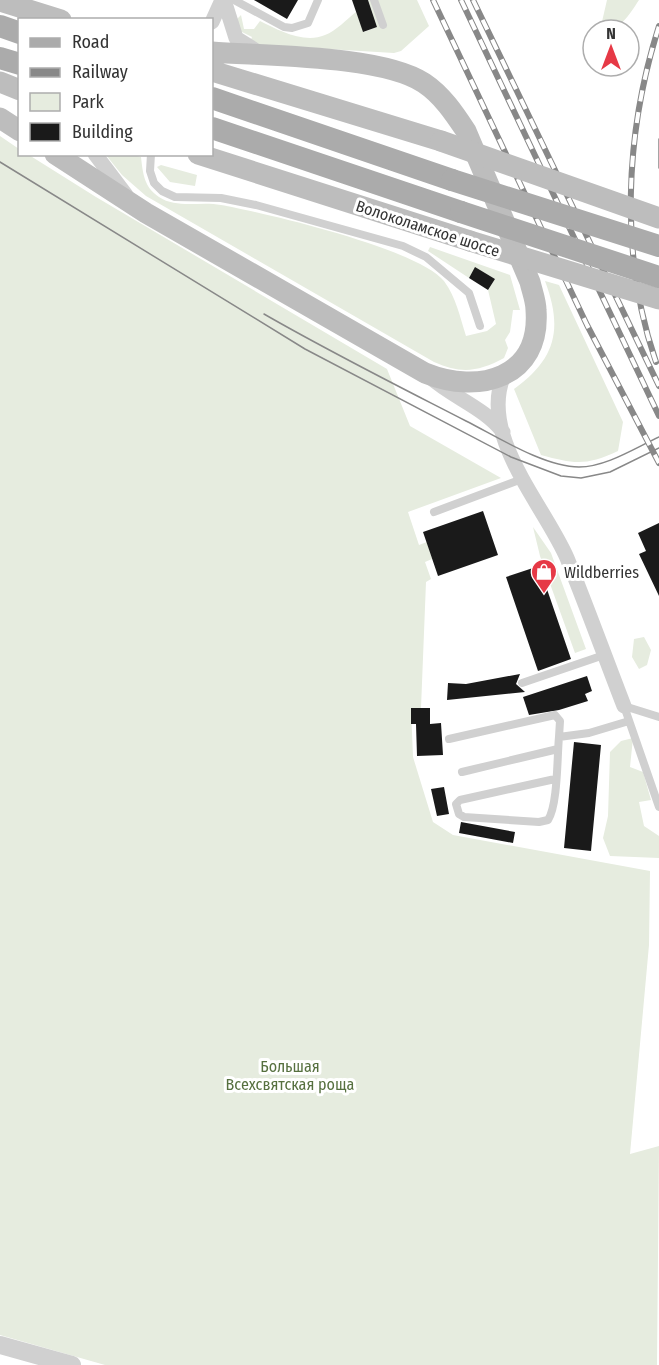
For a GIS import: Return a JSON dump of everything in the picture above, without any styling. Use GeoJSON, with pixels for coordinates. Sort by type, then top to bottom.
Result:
{"type":"FeatureCollection","features":[{"type":"Feature","properties":{"kind":"main road"},"geometry":{"type":"LineString","coordinates":[[0,1],[52,16]]}},
{"type":"Feature","properties":{"kind":"main road"},"geometry":{"type":"LineString","coordinates":[[0,26],[18,32]]}},
{"type":"Feature","properties":{"kind":"main road"},"geometry":{"type":"LineString","coordinates":[[58,156],[146,213],[425,373],[456,383],[490,381],[504,375],[524,359],[531,345],[536,309],[530,282],[466,131],[452,109],[424,83],[402,72],[260,53],[213,52]]}},
{"type":"Feature","properties":{"kind":"main road"},"geometry":{"type":"LineString","coordinates":[[0,58],[18,63]]}},
{"type":"Feature","properties":{"kind":"main road"},"geometry":{"type":"LineString","coordinates":[[213,71],[441,141],[659,217]]}},
{"type":"Feature","properties":{"kind":"main road"},"geometry":{"type":"LineString","coordinates":[[0,82],[18,89]]}},
{"type":"Feature","properties":{"kind":"main road"},"geometry":{"type":"LineString","coordinates":[[213,98],[452,180],[659,246]]}},
{"type":"Feature","properties":{"kind":"main road"},"geometry":{"type":"LineString","coordinates":[[0,118],[18,130]]}},
{"type":"Feature","properties":{"kind":"main road","name":"Волоколамское шоссе"},"geometry":{"type":"LineString","coordinates":[[213,128],[659,277]]}},
{"type":"Feature","properties":{"kind":"main road","name":"Волоколамское шоссе"},"geometry":{"type":"LineString","coordinates":[[204,156],[470,242],[659,299]]}},
{"type":"Feature","properties":{"kind":"street"},"geometry":{"type":"LineString","coordinates":[[213,20],[223,0]]}},
{"type":"Feature","properties":{"kind":"street"},"geometry":{"type":"LineString","coordinates":[[223,0],[236,38],[260,53]]}},
{"type":"Feature","properties":{"kind":"street"},"geometry":{"type":"LineString","coordinates":[[96,156],[117,185],[146,213]]}},
{"type":"Feature","properties":{"kind":"street"},"geometry":{"type":"LineString","coordinates":[[659,217],[659,225]]}},
{"type":"Feature","properties":{"kind":"street"},"geometry":{"type":"LineString","coordinates":[[425,373],[446,391],[490,418],[503,432]]}},
{"type":"Feature","properties":{"kind":"street"},"geometry":{"type":"LineString","coordinates":[[504,375],[497,395],[503,432],[522,479],[546,516],[566,556],[627,714]]}},
{"type":"Feature","properties":{"kind":"street"},"geometry":{"type":"LineString","coordinates":[[0,1345],[72,1365]]}},
{"type":"Feature","properties":{"kind":"lane"},"geometry":{"type":"LineString","coordinates":[[234,0],[284,27],[292,28],[308,23],[317,1]]}},
{"type":"Feature","properties":{"kind":"lane"},"geometry":{"type":"LineString","coordinates":[[374,0],[383,25]]}},
{"type":"Feature","properties":{"kind":"lane"},"geometry":{"type":"LineString","coordinates":[[151,156],[150,171],[154,183],[162,192],[175,197],[221,198],[256,205],[403,246],[426,257],[469,293],[480,326]]}},
{"type":"Feature","properties":{"kind":"lane"},"geometry":{"type":"LineString","coordinates":[[434,512],[522,479]]}},
{"type":"Feature","properties":{"kind":"lane"},"geometry":{"type":"LineString","coordinates":[[522,683],[604,655]]}},
{"type":"Feature","properties":{"kind":"lane"},"geometry":{"type":"LineString","coordinates":[[559,737],[589,733],[627,714],[659,717]]}},
{"type":"Feature","properties":{"kind":"lane"},"geometry":{"type":"LineString","coordinates":[[627,714],[659,807]]}},
{"type":"Feature","properties":{"kind":"lane"},"geometry":{"type":"LineString","coordinates":[[449,739],[555,715],[560,720],[552,815],[544,822],[464,817],[457,812],[456,804],[459,800],[555,779]]}},
{"type":"Feature","properties":{"kind":"lane"},"geometry":{"type":"LineString","coordinates":[[462,772],[558,749]]}},
{"type":"Feature","properties":{"kind":"green space"},"geometry":{"type":"Polygon","coordinates":[[[368,0],[417,0],[429,26],[401,51],[394,53],[261,45],[250,42],[252,37],[238,30],[235,21],[241,15],[244,29],[254,29],[260,21],[291,35],[309,38],[333,31],[356,12],[364,32],[377,27],[368,0]]]}},
{"type":"Feature","properties":{"kind":"green space"},"geometry":{"type":"Polygon","coordinates":[[[607,0],[639,0],[626,18],[603,18],[607,0]]]}},
{"type":"Feature","properties":{"kind":"green space","name":"Большая Всехсвятская роща"},"geometry":{"type":"Polygon","coordinates":[[[0,136],[18,148],[18,156],[31,156],[387,369],[410,426],[501,478],[408,512],[419,545],[427,542],[432,559],[425,562],[431,579],[426,582],[421,708],[411,708],[413,757],[433,822],[453,835],[650,871],[649,945],[630,1154],[659,1146],[657,1365],[105,1365],[0,1335],[0,136]]]}},
{"type":"Feature","properties":{"kind":"green space"},"geometry":{"type":"Polygon","coordinates":[[[107,156],[141,157],[147,184],[154,193],[166,201],[181,204],[221,205],[271,216],[340,234],[405,257],[429,269],[444,281],[452,294],[466,336],[487,331],[496,324],[488,290],[495,279],[475,268],[469,278],[428,251],[430,247],[510,275],[520,310],[513,310],[510,332],[505,340],[508,348],[504,358],[478,369],[469,370],[434,362],[146,196],[122,175],[107,156]]]}},
{"type":"Feature","properties":{"kind":"green space"},"geometry":{"type":"Polygon","coordinates":[[[161,165],[197,175],[195,186],[170,182],[157,167],[161,165]]]}},
{"type":"Feature","properties":{"kind":"green space"},"geometry":{"type":"Polygon","coordinates":[[[545,281],[559,285],[623,422],[618,451],[597,459],[571,462],[541,455],[514,389],[539,366],[552,342],[554,314],[545,281]]]}},
{"type":"Feature","properties":{"kind":"green space"},"geometry":{"type":"Polygon","coordinates":[[[533,527],[551,553],[586,649],[575,653],[540,556],[533,527]]]}},
{"type":"Feature","properties":{"kind":"green space"},"geometry":{"type":"Polygon","coordinates":[[[644,637],[651,650],[647,665],[639,669],[632,657],[634,639],[644,637]]]}},
{"type":"Feature","properties":{"kind":"green space"},"geometry":{"type":"Polygon","coordinates":[[[633,738],[630,767],[643,772],[651,800],[639,802],[644,826],[659,836],[659,858],[610,856],[603,838],[608,816],[610,752],[621,741],[633,738]]]}},
{"type":"Feature","properties":{"kind":"building"},"geometry":{"type":"Polygon","coordinates":[[[254,0],[298,0],[287,19],[254,0]]]}},
{"type":"Feature","properties":{"kind":"building"},"geometry":{"type":"Polygon","coordinates":[[[352,0],[368,0],[377,27],[363,32],[352,0]]]}},
{"type":"Feature","properties":{"kind":"building"},"geometry":{"type":"Polygon","coordinates":[[[475,267],[495,279],[488,290],[469,278],[475,267]]]}},
{"type":"Feature","properties":{"kind":"building"},"geometry":{"type":"Polygon","coordinates":[[[483,511],[498,555],[438,576],[423,532],[483,511]]]}},
{"type":"Feature","properties":{"kind":"building"},"geometry":{"type":"Polygon","coordinates":[[[659,523],[659,596],[639,554],[646,551],[638,533],[659,523]]]}},
{"type":"Feature","properties":{"kind":"building"},"geometry":{"type":"Polygon","coordinates":[[[539,566],[571,659],[538,671],[506,577],[539,566]]]}},
{"type":"Feature","properties":{"kind":"building"},"geometry":{"type":"Polygon","coordinates":[[[520,674],[516,684],[525,692],[447,700],[448,683],[466,684],[520,674]]]}},
{"type":"Feature","properties":{"kind":"building"},"geometry":{"type":"Polygon","coordinates":[[[587,676],[592,691],[585,694],[588,701],[559,710],[529,715],[523,697],[587,676]]]}},
{"type":"Feature","properties":{"kind":"building"},"geometry":{"type":"Polygon","coordinates":[[[411,708],[430,708],[430,724],[441,723],[443,755],[417,756],[416,724],[411,724],[411,708]]]}},
{"type":"Feature","properties":{"kind":"building"},"geometry":{"type":"Polygon","coordinates":[[[574,742],[601,745],[591,851],[564,848],[574,742]]]}},
{"type":"Feature","properties":{"kind":"building"},"geometry":{"type":"Polygon","coordinates":[[[444,787],[449,814],[437,816],[431,789],[444,787]]]}},
{"type":"Feature","properties":{"kind":"building"},"geometry":{"type":"Polygon","coordinates":[[[461,822],[515,832],[513,843],[459,833],[461,822]]]}},
{"type":"Feature","properties":{"kind":"tram line"},"geometry":{"type":"LineString","coordinates":[[659,139],[659,168]]}},
{"type":"Feature","properties":{"kind":"tram line"},"geometry":{"type":"LineString","coordinates":[[0,162],[305,349],[511,457],[561,476],[581,478],[610,472],[659,448]]}},
{"type":"Feature","properties":{"kind":"tram line"},"geometry":{"type":"LineString","coordinates":[[264,314],[506,442],[551,462],[579,467],[600,464],[659,437]]}},
{"type":"Feature","properties":{"kind":"railway"},"geometry":{"type":"LineString","coordinates":[[433,0],[587,325],[659,463]]}},
{"type":"Feature","properties":{"kind":"railway"},"geometry":{"type":"LineString","coordinates":[[461,0],[659,416]]}},
{"type":"Feature","properties":{"kind":"railway"},"geometry":{"type":"LineString","coordinates":[[473,0],[659,386]]}},
{"type":"Feature","properties":{"kind":"railway"},"geometry":{"type":"LineString","coordinates":[[656,362],[644,321],[636,279],[631,194],[633,151],[639,109],[659,26]]}},
{"type":"Feature","properties":{"kind":"place","name":"Wildberries"},"geometry":{"type":"Point","coordinates":[544,595]}}]}
